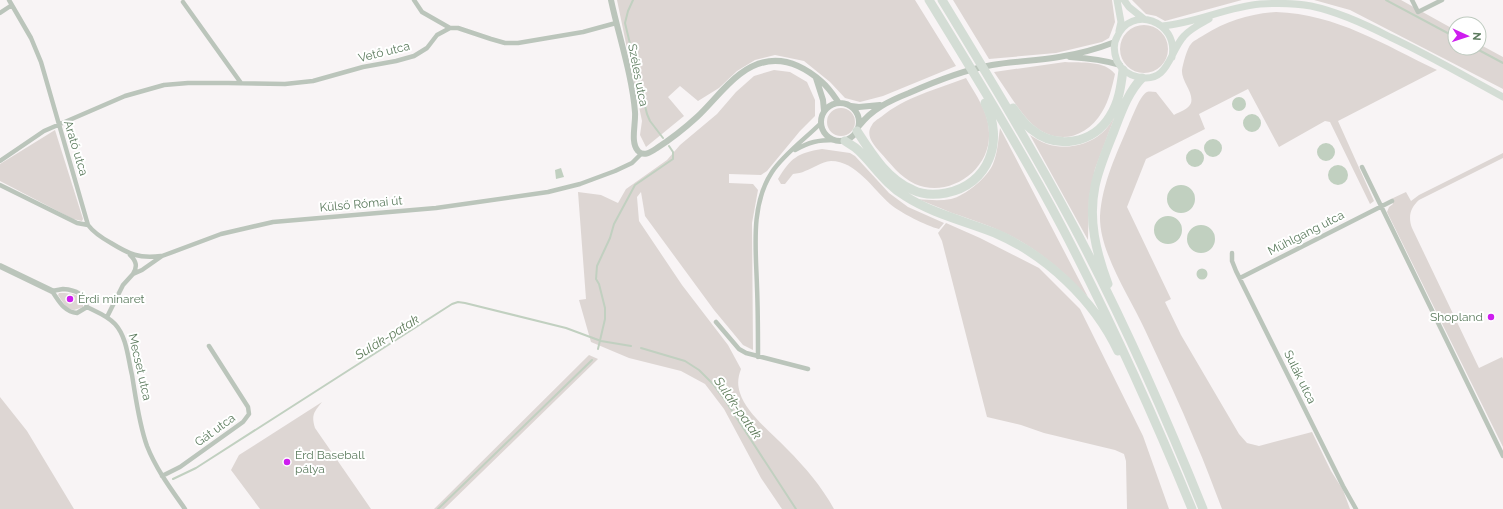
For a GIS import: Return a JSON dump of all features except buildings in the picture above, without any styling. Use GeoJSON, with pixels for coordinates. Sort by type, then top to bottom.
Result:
{"type":"FeatureCollection","features":[{"type":"Feature","properties":{"kind":"highway"},"geometry":{"type":"LineString","coordinates":[[929,0],[1026,162],[1063,229],[1118,339],[1150,409],[1192,509]]}},
{"type":"Feature","properties":{"kind":"highway"},"geometry":{"type":"LineString","coordinates":[[942,0],[988,75],[1073,225],[1129,337],[1203,509]]}},
{"type":"Feature","properties":{"kind":"highway"},"geometry":{"type":"LineString","coordinates":[[988,75],[1020,118],[1031,129],[1047,138],[1066,142],[1078,141],[1091,136],[1105,124],[1119,98],[1121,68]]}},
{"type":"Feature","properties":{"kind":"highway"},"geometry":{"type":"LineString","coordinates":[[858,129],[867,146],[888,172],[907,188],[921,193],[934,194],[951,192],[962,188],[971,182],[984,169],[989,160],[993,144],[994,126],[980,94],[975,76]]}},
{"type":"Feature","properties":{"kind":"highway"},"geometry":{"type":"LineString","coordinates":[[1129,337],[1099,260],[1092,212],[1095,185],[1102,160],[1130,93],[1142,78]]}},
{"type":"Feature","properties":{"kind":"highway"},"geometry":{"type":"LineString","coordinates":[[845,141],[858,150],[888,184],[904,196],[935,212],[989,231],[1012,242],[1040,260],[1064,279],[1087,304],[1102,324],[1116,346],[1136,389],[1150,409]]}},
{"type":"Feature","properties":{"kind":"main road"},"geometry":{"type":"LineString","coordinates":[[1117,0],[1121,22],[1119,33],[1115,42],[1115,54],[1121,68],[1132,76],[1142,78],[1151,77],[1162,71],[1168,65],[1183,37],[1197,26],[1218,14]]}},
{"type":"Feature","properties":{"kind":"main road"},"geometry":{"type":"LineString","coordinates":[[1124,0],[1129,7],[1144,19]]}},
{"type":"Feature","properties":{"kind":"main road"},"geometry":{"type":"LineString","coordinates":[[1162,26],[1183,23],[1245,6],[1276,4],[1303,5],[1328,10],[1350,18],[1402,42],[1503,97]]}},
{"type":"Feature","properties":{"kind":"main road"},"geometry":{"type":"LineString","coordinates":[[1119,33],[1130,23],[1144,19],[1152,20],[1162,26],[1170,35],[1172,40],[1172,57]]}},
{"type":"Feature","properties":{"kind":"street"},"geometry":{"type":"LineString","coordinates":[[414,0],[417,7],[422,12],[450,28],[458,28],[505,43],[583,32],[616,23]]}},
{"type":"Feature","properties":{"kind":"street","name":"Széles utca"},"geometry":{"type":"LineString","coordinates":[[611,0],[633,95],[635,144],[637,150],[641,154]]}},
{"type":"Feature","properties":{"kind":"street"},"geometry":{"type":"LineString","coordinates":[[1412,0],[1418,12],[1442,0]]}},
{"type":"Feature","properties":{"kind":"street"},"geometry":{"type":"LineString","coordinates":[[0,13],[10,1]]}},
{"type":"Feature","properties":{"kind":"street","name":"Arató utca"},"geometry":{"type":"LineString","coordinates":[[10,1],[37,50],[88,225]]}},
{"type":"Feature","properties":{"kind":"street"},"geometry":{"type":"LineString","coordinates":[[183,2],[241,83]]}},
{"type":"Feature","properties":{"kind":"street","name":"Vető utca"},"geometry":{"type":"LineString","coordinates":[[0,161],[44,131],[125,96],[164,85],[188,83],[300,83],[338,75],[363,67],[405,59],[421,53],[437,35],[450,28]]}},
{"type":"Feature","properties":{"kind":"street"},"geometry":{"type":"LineString","coordinates":[[824,112],[828,107],[839,103],[864,107],[883,104],[951,76],[978,67],[1008,62],[1058,57],[1087,51],[1115,42]]}},
{"type":"Feature","properties":{"kind":"street"},"geometry":{"type":"LineString","coordinates":[[1058,57],[1085,58],[1109,62],[1121,68]]}},
{"type":"Feature","properties":{"kind":"street"},"geometry":{"type":"LineString","coordinates":[[641,154],[650,152],[676,134],[697,117],[737,77],[756,64],[774,61],[790,63],[808,71],[822,82],[839,103]]}},
{"type":"Feature","properties":{"kind":"street"},"geometry":{"type":"LineString","coordinates":[[758,357],[756,238],[757,214],[761,194],[772,172],[783,158],[821,123],[824,112],[823,100],[816,78]]}},
{"type":"Feature","properties":{"kind":"street"},"geometry":{"type":"LineString","coordinates":[[790,152],[806,144],[820,140],[845,141],[850,139],[872,112],[883,104]]}},
{"type":"Feature","properties":{"kind":"street"},"geometry":{"type":"LineString","coordinates":[[851,106],[858,115],[858,129]]}},
{"type":"Feature","properties":{"kind":"street"},"geometry":{"type":"LineString","coordinates":[[821,123],[825,134],[834,140]]}},
{"type":"Feature","properties":{"kind":"street","name":"Külső Római út"},"geometry":{"type":"LineString","coordinates":[[107,316],[123,285],[133,274],[142,270],[162,256],[221,234],[273,222],[436,208],[548,192],[580,184],[615,171],[632,163],[641,154]]}},
{"type":"Feature","properties":{"kind":"street"},"geometry":{"type":"LineString","coordinates":[[1362,167],[1503,456]]}},
{"type":"Feature","properties":{"kind":"street"},"geometry":{"type":"LineString","coordinates":[[0,185],[77,223],[88,225],[93,231],[128,253],[149,258],[162,256]]}},
{"type":"Feature","properties":{"kind":"street","name":"Mühlgang utca"},"geometry":{"type":"LineString","coordinates":[[1240,278],[1392,201]]}},
{"type":"Feature","properties":{"kind":"street"},"geometry":{"type":"LineString","coordinates":[[128,253],[136,265],[136,269],[133,274]]}},
{"type":"Feature","properties":{"kind":"street","name":"Sulák utca"},"geometry":{"type":"LineString","coordinates":[[1232,253],[1232,262],[1356,509]]}},
{"type":"Feature","properties":{"kind":"street"},"geometry":{"type":"LineString","coordinates":[[0,266],[52,291],[63,307],[72,313],[77,314],[87,307],[85,299],[80,293],[63,289],[52,291]]}},
{"type":"Feature","properties":{"kind":"street","name":"Mecset utca"},"geometry":{"type":"LineString","coordinates":[[87,307],[107,316],[115,323],[121,332],[127,352],[141,425],[148,447],[162,476],[185,509]]}},
{"type":"Feature","properties":{"kind":"street"},"geometry":{"type":"LineString","coordinates":[[716,322],[739,349],[746,353],[808,370]]}},
{"type":"Feature","properties":{"kind":"street","name":"Gát utca"},"geometry":{"type":"LineString","coordinates":[[162,476],[180,467],[243,422],[249,414],[248,407],[209,346]]}},
{"type":"Feature","properties":{"kind":"shaded area"},"geometry":{"type":"Polygon","coordinates":[[[617,0],[915,0],[956,66],[883,96],[860,102],[845,98],[830,82],[804,61],[775,55],[755,60],[737,71],[719,88],[698,101],[680,86],[668,97],[684,116],[646,147],[640,135],[642,121],[617,0]]]}},
{"type":"Feature","properties":{"kind":"shaded area"},"geometry":{"type":"Polygon","coordinates":[[[953,0],[1112,0],[1115,22],[1109,38],[1102,42],[1056,53],[989,59],[953,0]]]}},
{"type":"Feature","properties":{"kind":"shaded area"},"geometry":{"type":"Polygon","coordinates":[[[1132,0],[1242,0],[1165,21],[1156,16],[1146,14],[1132,0]]]}},
{"type":"Feature","properties":{"kind":"shaded area"},"geometry":{"type":"Polygon","coordinates":[[[1314,0],[1401,0],[1447,26],[1447,56],[1487,56],[1487,48],[1503,57],[1503,89],[1350,10],[1314,0]]]}},
{"type":"Feature","properties":{"kind":"shaded area"},"geometry":{"type":"Polygon","coordinates":[[[1276,12],[1319,18],[1360,32],[1437,70],[1338,121],[1374,201],[1370,204],[1330,122],[1325,121],[1279,147],[1248,89],[1199,114],[1205,129],[1146,159],[1127,207],[1171,299],[1165,302],[1181,335],[1239,434],[1247,443],[1259,446],[1312,432],[1331,471],[1343,490],[1350,509],[1222,509],[1177,399],[1145,330],[1116,274],[1104,244],[1101,230],[1101,204],[1107,180],[1129,124],[1139,101],[1144,94],[1147,92],[1156,92],[1174,115],[1186,109],[1191,103],[1191,95],[1183,78],[1182,70],[1184,60],[1192,43],[1213,30],[1230,22],[1247,16],[1276,12]]]}},
{"type":"Feature","properties":{"kind":"shaded area"},"geometry":{"type":"Polygon","coordinates":[[[1139,25],[1149,25],[1161,32],[1168,44],[1168,54],[1161,66],[1149,73],[1139,73],[1131,69],[1124,62],[1120,54],[1120,44],[1124,36],[1131,29],[1139,25]]]}},
{"type":"Feature","properties":{"kind":"shaded area"},"geometry":{"type":"Polygon","coordinates":[[[1065,62],[1099,64],[1105,66],[1115,74],[1107,103],[1095,121],[1088,128],[1079,133],[1060,137],[1041,131],[1032,124],[994,72],[1065,62]]]}},
{"type":"Feature","properties":{"kind":"shaded area"},"geometry":{"type":"Polygon","coordinates":[[[774,70],[790,72],[807,82],[815,100],[815,116],[800,131],[767,171],[761,175],[729,174],[729,183],[753,184],[758,190],[752,223],[753,350],[743,345],[714,310],[645,216],[641,192],[637,197],[639,221],[682,285],[728,345],[741,369],[738,387],[748,408],[807,470],[819,485],[834,509],[782,509],[761,478],[724,409],[705,384],[681,371],[629,358],[591,342],[579,300],[586,299],[578,192],[601,195],[618,203],[626,189],[667,160],[680,145],[717,114],[736,92],[754,76],[774,70]]]}},
{"type":"Feature","properties":{"kind":"shaded area"},"geometry":{"type":"Polygon","coordinates":[[[966,78],[987,118],[989,133],[988,146],[983,159],[966,178],[954,184],[941,188],[928,188],[915,184],[900,174],[872,142],[869,132],[870,129],[876,121],[900,104],[922,94],[966,78]]]}},
{"type":"Feature","properties":{"kind":"shaded area"},"geometry":{"type":"Polygon","coordinates":[[[1239,97],[1244,99],[1246,104],[1244,109],[1239,111],[1234,109],[1232,104],[1234,99],[1239,97]]]}},
{"type":"Feature","properties":{"kind":"shaded area"},"geometry":{"type":"Polygon","coordinates":[[[841,108],[851,112],[855,122],[851,132],[841,136],[831,132],[827,122],[831,112],[841,108]]]}},
{"type":"Feature","properties":{"kind":"shaded area"},"geometry":{"type":"Polygon","coordinates":[[[1248,114],[1256,114],[1261,119],[1259,130],[1256,132],[1248,132],[1243,127],[1243,119],[1248,114]]]}},
{"type":"Feature","properties":{"kind":"shaded area"},"geometry":{"type":"Polygon","coordinates":[[[1115,116],[1095,169],[1089,198],[1088,240],[1030,135],[1054,146],[1076,146],[1090,141],[1102,133],[1115,116]]]}},
{"type":"Feature","properties":{"kind":"shaded area"},"geometry":{"type":"Polygon","coordinates":[[[1000,128],[1088,297],[1057,267],[1022,242],[988,226],[917,199],[951,199],[963,194],[981,180],[986,175],[995,160],[1000,128]]]}},
{"type":"Feature","properties":{"kind":"shaded area"},"geometry":{"type":"Polygon","coordinates":[[[55,130],[83,219],[82,221],[73,219],[0,181],[0,164],[55,130]]]}},
{"type":"Feature","properties":{"kind":"shaded area"},"geometry":{"type":"Polygon","coordinates":[[[1213,139],[1219,142],[1222,148],[1219,154],[1213,157],[1207,154],[1204,148],[1207,142],[1213,139]]]}},
{"type":"Feature","properties":{"kind":"shaded area"},"geometry":{"type":"Polygon","coordinates":[[[1322,143],[1330,143],[1335,148],[1333,159],[1330,161],[1322,161],[1317,156],[1317,148],[1322,143]]]}},
{"type":"Feature","properties":{"kind":"shaded area"},"geometry":{"type":"Polygon","coordinates":[[[822,149],[850,153],[855,156],[889,193],[908,207],[944,223],[939,229],[900,211],[890,204],[864,177],[840,162],[831,161],[793,174],[785,184],[781,184],[778,179],[791,161],[806,152],[822,149]]]}},
{"type":"Feature","properties":{"kind":"shaded area"},"geometry":{"type":"Polygon","coordinates":[[[1195,149],[1201,152],[1204,158],[1201,164],[1195,167],[1189,164],[1186,158],[1189,152],[1195,149]]]}},
{"type":"Feature","properties":{"kind":"shaded area"},"geometry":{"type":"Polygon","coordinates":[[[1503,153],[1503,158],[1419,200],[1412,209],[1410,220],[1412,228],[1479,368],[1502,357],[1503,359],[1503,447],[1387,212],[1389,207],[1393,204],[1391,199],[1406,192],[1411,201],[1419,195],[1503,153]]]}},
{"type":"Feature","properties":{"kind":"shaded area"},"geometry":{"type":"Polygon","coordinates":[[[1334,165],[1342,165],[1348,171],[1348,179],[1342,185],[1334,185],[1328,179],[1328,171],[1334,165]]]}},
{"type":"Feature","properties":{"kind":"shaded area"},"geometry":{"type":"Polygon","coordinates":[[[561,168],[564,177],[556,179],[555,170],[561,168]]]}},
{"type":"Feature","properties":{"kind":"shaded area"},"geometry":{"type":"Polygon","coordinates":[[[1181,185],[1191,189],[1195,199],[1191,209],[1181,213],[1171,209],[1167,199],[1171,189],[1181,185]]]}},
{"type":"Feature","properties":{"kind":"shaded area"},"geometry":{"type":"Polygon","coordinates":[[[1168,216],[1178,220],[1182,230],[1178,240],[1168,244],[1158,240],[1154,230],[1158,220],[1168,216]]]}},
{"type":"Feature","properties":{"kind":"shaded area"},"geometry":{"type":"Polygon","coordinates":[[[946,223],[980,238],[1039,268],[1080,309],[1143,436],[1169,509],[1127,509],[1126,461],[1124,454],[1115,450],[1044,433],[1021,425],[987,417],[942,241],[938,233],[946,223]]]}},
{"type":"Feature","properties":{"kind":"shaded area"},"geometry":{"type":"Polygon","coordinates":[[[1201,225],[1211,229],[1215,239],[1211,249],[1201,253],[1191,249],[1187,239],[1191,229],[1201,225]]]}},
{"type":"Feature","properties":{"kind":"shaded area"},"geometry":{"type":"Polygon","coordinates":[[[1202,268],[1206,270],[1208,274],[1206,278],[1202,280],[1198,278],[1196,274],[1198,270],[1202,268]]]}},
{"type":"Feature","properties":{"kind":"shaded area"},"geometry":{"type":"Polygon","coordinates":[[[59,293],[78,296],[83,302],[83,307],[74,310],[67,308],[58,295],[59,293]]]}},
{"type":"Feature","properties":{"kind":"shaded area"},"geometry":{"type":"Polygon","coordinates":[[[589,355],[598,359],[444,509],[434,509],[589,355]]]}},
{"type":"Feature","properties":{"kind":"shaded area"},"geometry":{"type":"Polygon","coordinates":[[[0,397],[27,431],[74,509],[0,509],[0,397]]]}},
{"type":"Feature","properties":{"kind":"shaded area","name":"Érd Baseball pálya"},"geometry":{"type":"Polygon","coordinates":[[[322,402],[317,408],[313,417],[315,428],[371,509],[260,509],[231,470],[239,455],[322,402]]]}},
{"type":"Feature","properties":{"kind":"waterway"},"geometry":{"type":"LineString","coordinates":[[633,0],[625,23],[647,114],[650,121],[663,138]]}},
{"type":"Feature","properties":{"kind":"waterway"},"geometry":{"type":"LineString","coordinates":[[1386,0],[1447,33]]}},
{"type":"Feature","properties":{"kind":"waterway"},"geometry":{"type":"LineString","coordinates":[[1487,54],[1503,63]]}},
{"type":"Feature","properties":{"kind":"waterway"},"geometry":{"type":"LineString","coordinates":[[598,349],[605,319],[605,308],[599,284],[596,279],[597,266],[610,238],[614,224],[635,185],[673,159],[673,152],[669,146]]}},
{"type":"Feature","properties":{"kind":"waterway","name":"Sulák-patak"},"geometry":{"type":"LineString","coordinates":[[173,479],[196,468],[452,304],[458,302],[566,328],[601,341],[631,346]]}},
{"type":"Feature","properties":{"kind":"waterway","name":"Sulák-patak"},"geometry":{"type":"LineString","coordinates":[[641,348],[685,361],[699,370],[713,384],[796,509]]}},
{"type":"Feature","properties":{"kind":"waterway"},"geometry":{"type":"LineString","coordinates":[[438,509],[592,360]]}},
{"type":"Feature","properties":{"kind":"place","name":"Érdi minaret"},"geometry":{"type":"Point","coordinates":[70,299]}},
{"type":"Feature","properties":{"kind":"place","name":"Shopland"},"geometry":{"type":"Point","coordinates":[1491,317]}},
{"type":"Feature","properties":{"kind":"place","name":"Érd Baseball pálya"},"geometry":{"type":"Point","coordinates":[287,462]}}]}
